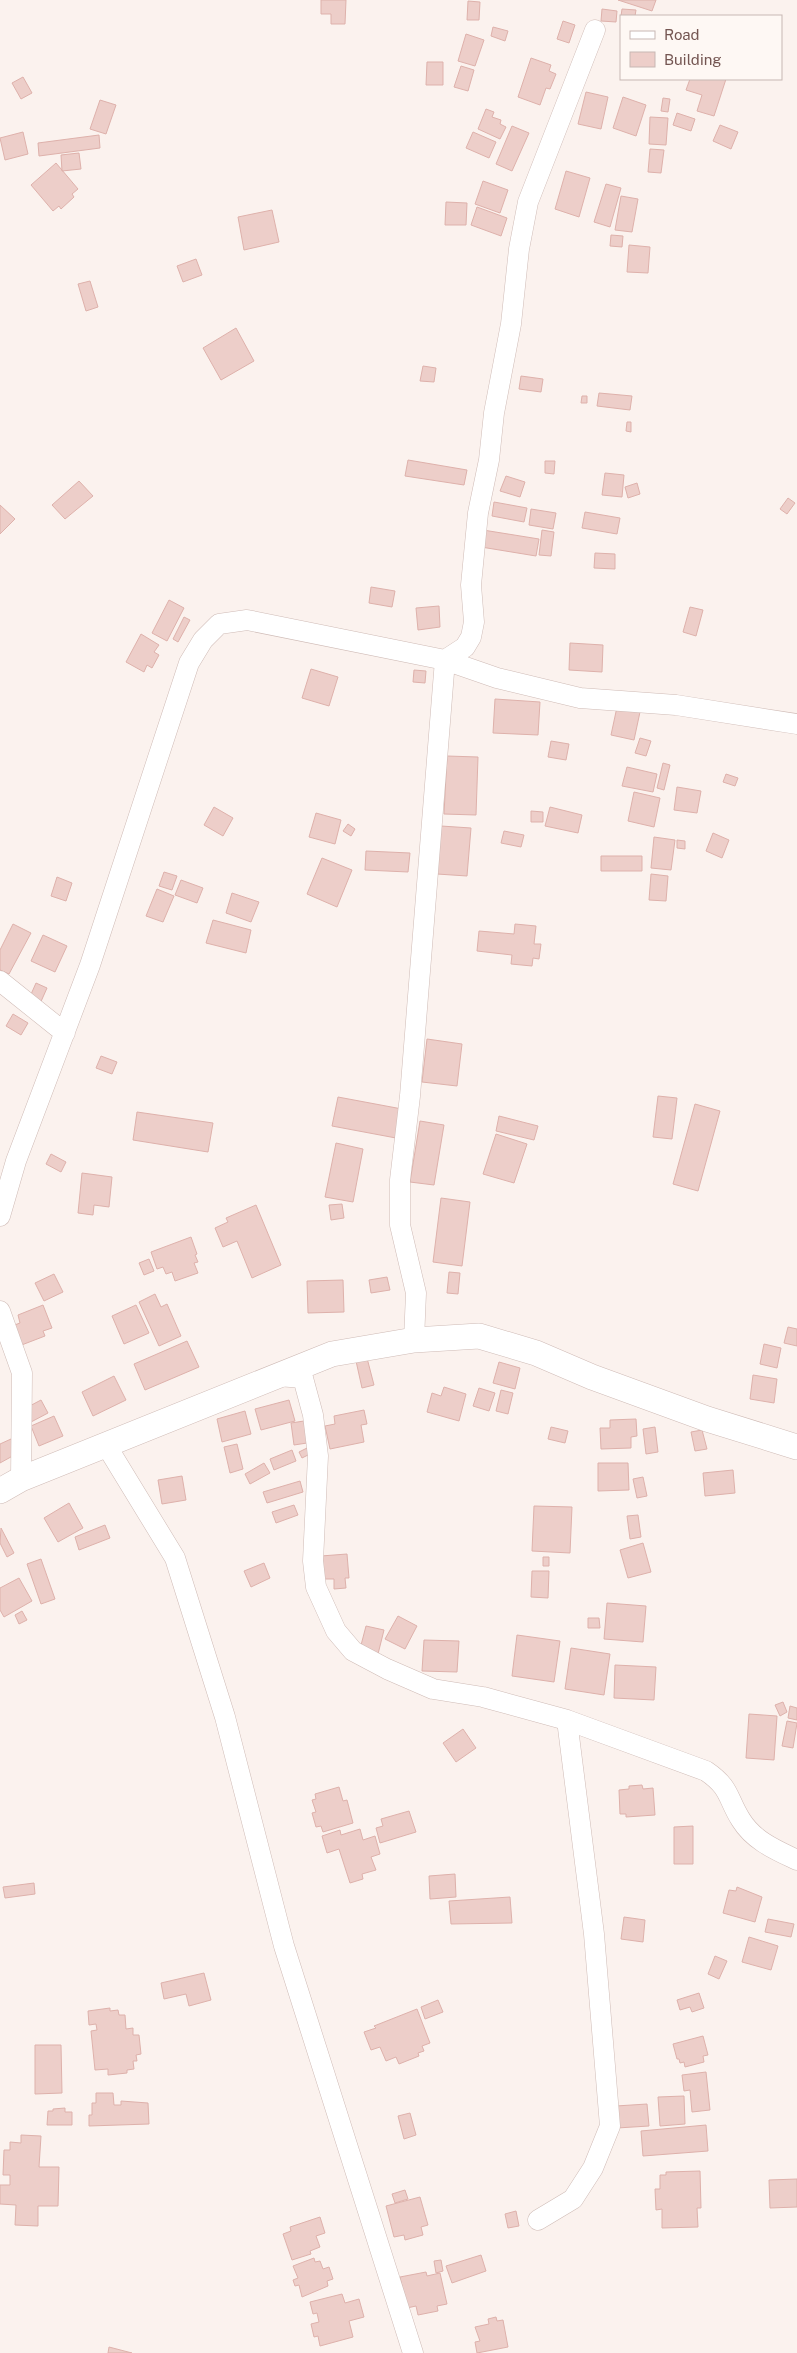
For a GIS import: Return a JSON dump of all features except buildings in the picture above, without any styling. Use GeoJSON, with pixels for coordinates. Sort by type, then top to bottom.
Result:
{"type":"FeatureCollection","features":[{"type":"Feature","properties":{"kind":"street"},"geometry":{"type":"LineString","coordinates":[[445,660],[465,647],[471,637],[474,622],[471,585],[478,513],[489,460],[494,412],[511,324],[520,248],[528,202],[595,30]]}},
{"type":"Feature","properties":{"kind":"street"},"geometry":{"type":"LineString","coordinates":[[0,1216],[16,1160],[65,1033],[189,663],[203,640],[219,624],[246,620],[445,660],[497,678],[580,698],[676,706],[797,724]]}},
{"type":"Feature","properties":{"kind":"street"},"geometry":{"type":"LineString","coordinates":[[414,1340],[416,1292],[400,1225],[400,1180],[410,1096],[445,660]]}},
{"type":"Feature","properties":{"kind":"street"},"geometry":{"type":"LineString","coordinates":[[0,981],[65,1033]]}},
{"type":"Feature","properties":{"kind":"street"},"geometry":{"type":"LineString","coordinates":[[0,1311],[22,1373],[10,1485],[332,1354],[414,1340],[479,1336],[536,1352],[592,1377],[707,1419],[797,1447]]}},
{"type":"Feature","properties":{"kind":"street"},"geometry":{"type":"LineString","coordinates":[[274,1376],[303,1378],[313,1415],[318,1456],[313,1561],[316,1587],[336,1631],[353,1651],[387,1669],[434,1689],[483,1697],[567,1720],[706,1771],[720,1780],[730,1794],[740,1819],[751,1832],[765,1844],[797,1860]]}},
{"type":"Feature","properties":{"kind":"street"},"geometry":{"type":"LineString","coordinates":[[106,1445],[175,1558],[224,1717],[284,1946],[414,2353]]}},
{"type":"Feature","properties":{"kind":"street"},"geometry":{"type":"LineString","coordinates":[[538,2220],[573,2199],[593,2168],[610,2126],[594,1934],[567,1720]]}}]}
